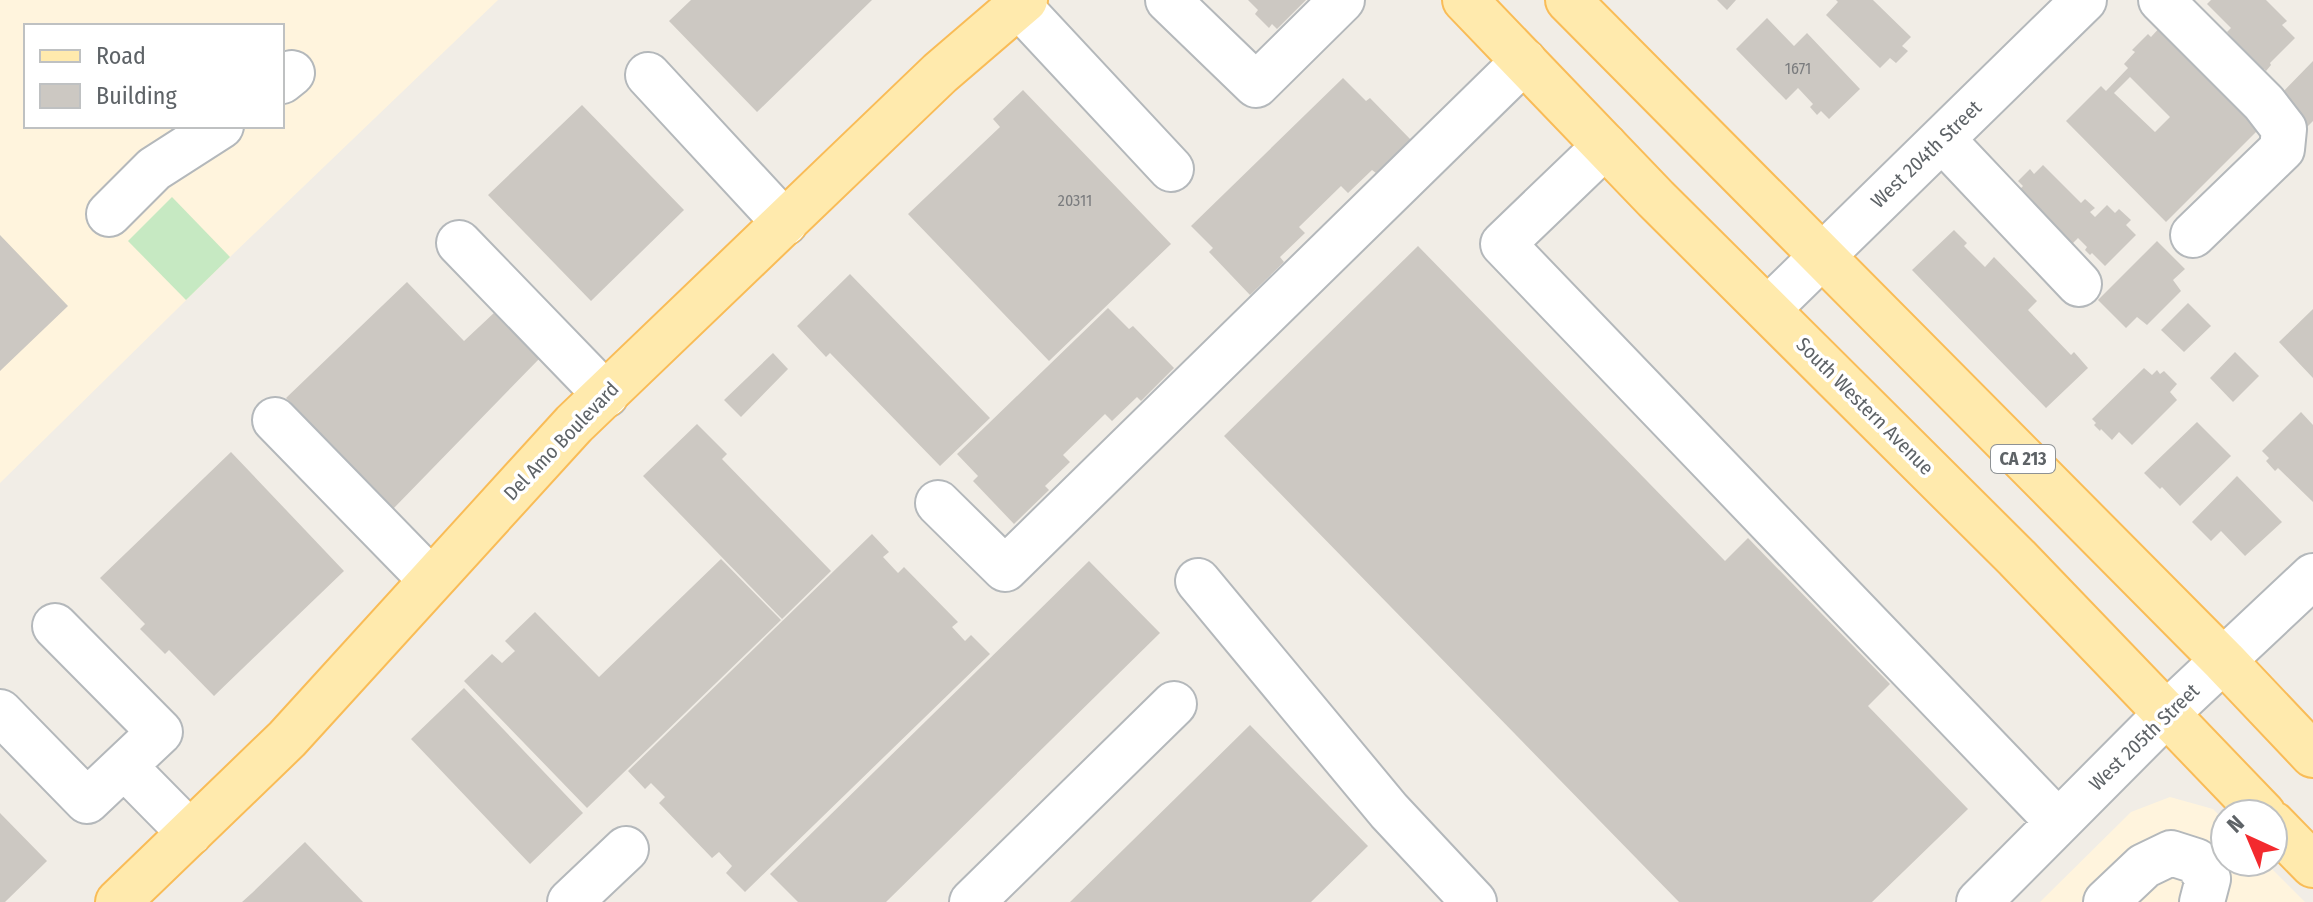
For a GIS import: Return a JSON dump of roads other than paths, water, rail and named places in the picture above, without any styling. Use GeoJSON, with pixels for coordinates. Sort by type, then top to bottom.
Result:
{"type":"FeatureCollection","features":[{"type":"Feature","properties":{"kind":"main road","name":"South Western Avenue"},"geometry":{"type":"LineString","coordinates":[[1465,0],[1605,146],[2017,558],[2247,798]]}},
{"type":"Feature","properties":{"kind":"main road","name":"CA 213"},"geometry":{"type":"LineString","coordinates":[[1568,0],[2224,661],[2313,755]]}},
{"type":"Feature","properties":{"kind":"main road","name":"Del Amo Boulevard"},"geometry":{"type":"LineString","coordinates":[[118,902],[287,739],[574,424],[940,73],[1022,3]]}},
{"type":"Feature","properties":{"kind":"main road"},"geometry":{"type":"LineString","coordinates":[[2289,840],[2313,865]]}},
{"type":"Feature","properties":{"kind":"street"},"geometry":{"type":"LineString","coordinates":[[1168,0],[1256,85],[1342,0]]}},
{"type":"Feature","properties":{"kind":"street","name":"West 204th Street"},"geometry":{"type":"LineString","coordinates":[[1768,309],[2084,0]]}},
{"type":"Feature","properties":{"kind":"street"},"geometry":{"type":"LineString","coordinates":[[2161,0],[2264,103],[2284,129],[2282,149],[2193,235]]}},
{"type":"Feature","properties":{"kind":"street"},"geometry":{"type":"LineString","coordinates":[[1022,3],[1171,169]]}},
{"type":"Feature","properties":{"kind":"street"},"geometry":{"type":"LineString","coordinates":[[938,503],[1005,569],[1524,61]]}},
{"type":"Feature","properties":{"kind":"street"},"geometry":{"type":"LineString","coordinates":[[648,75],[785,223]]}},
{"type":"Feature","properties":{"kind":"street"},"geometry":{"type":"LineString","coordinates":[[109,214],[154,169],[218,128]]}},
{"type":"Feature","properties":{"kind":"street"},"geometry":{"type":"LineString","coordinates":[[1942,139],[2079,284]]}},
{"type":"Feature","properties":{"kind":"street"},"geometry":{"type":"LineString","coordinates":[[1605,146],[1503,244],[2058,822]]}},
{"type":"Feature","properties":{"kind":"street"},"geometry":{"type":"LineString","coordinates":[[459,243],[606,395]]}},
{"type":"Feature","properties":{"kind":"street"},"geometry":{"type":"LineString","coordinates":[[275,420],[431,580]]}},
{"type":"Feature","properties":{"kind":"street","name":"West 205th Street"},"geometry":{"type":"LineString","coordinates":[[1979,902],[2166,714],[2313,576]]}},
{"type":"Feature","properties":{"kind":"street"},"geometry":{"type":"LineString","coordinates":[[1198,581],[1389,811],[1474,902]]}},
{"type":"Feature","properties":{"kind":"street"},"geometry":{"type":"LineString","coordinates":[[0,712],[87,801],[160,732],[55,626]]}},
{"type":"Feature","properties":{"kind":"street"},"geometry":{"type":"LineString","coordinates":[[972,902],[1174,704]]}},
{"type":"Feature","properties":{"kind":"street"},"geometry":{"type":"LineString","coordinates":[[124,766],[190,833]]}},
{"type":"Feature","properties":{"kind":"street"},"geometry":{"type":"LineString","coordinates":[[570,902],[626,849]]}},
{"type":"Feature","properties":{"kind":"street"},"geometry":{"type":"LineString","coordinates":[[2106,902],[2144,866],[2171,853],[2196,861],[2208,879],[2202,902]]}}]}
